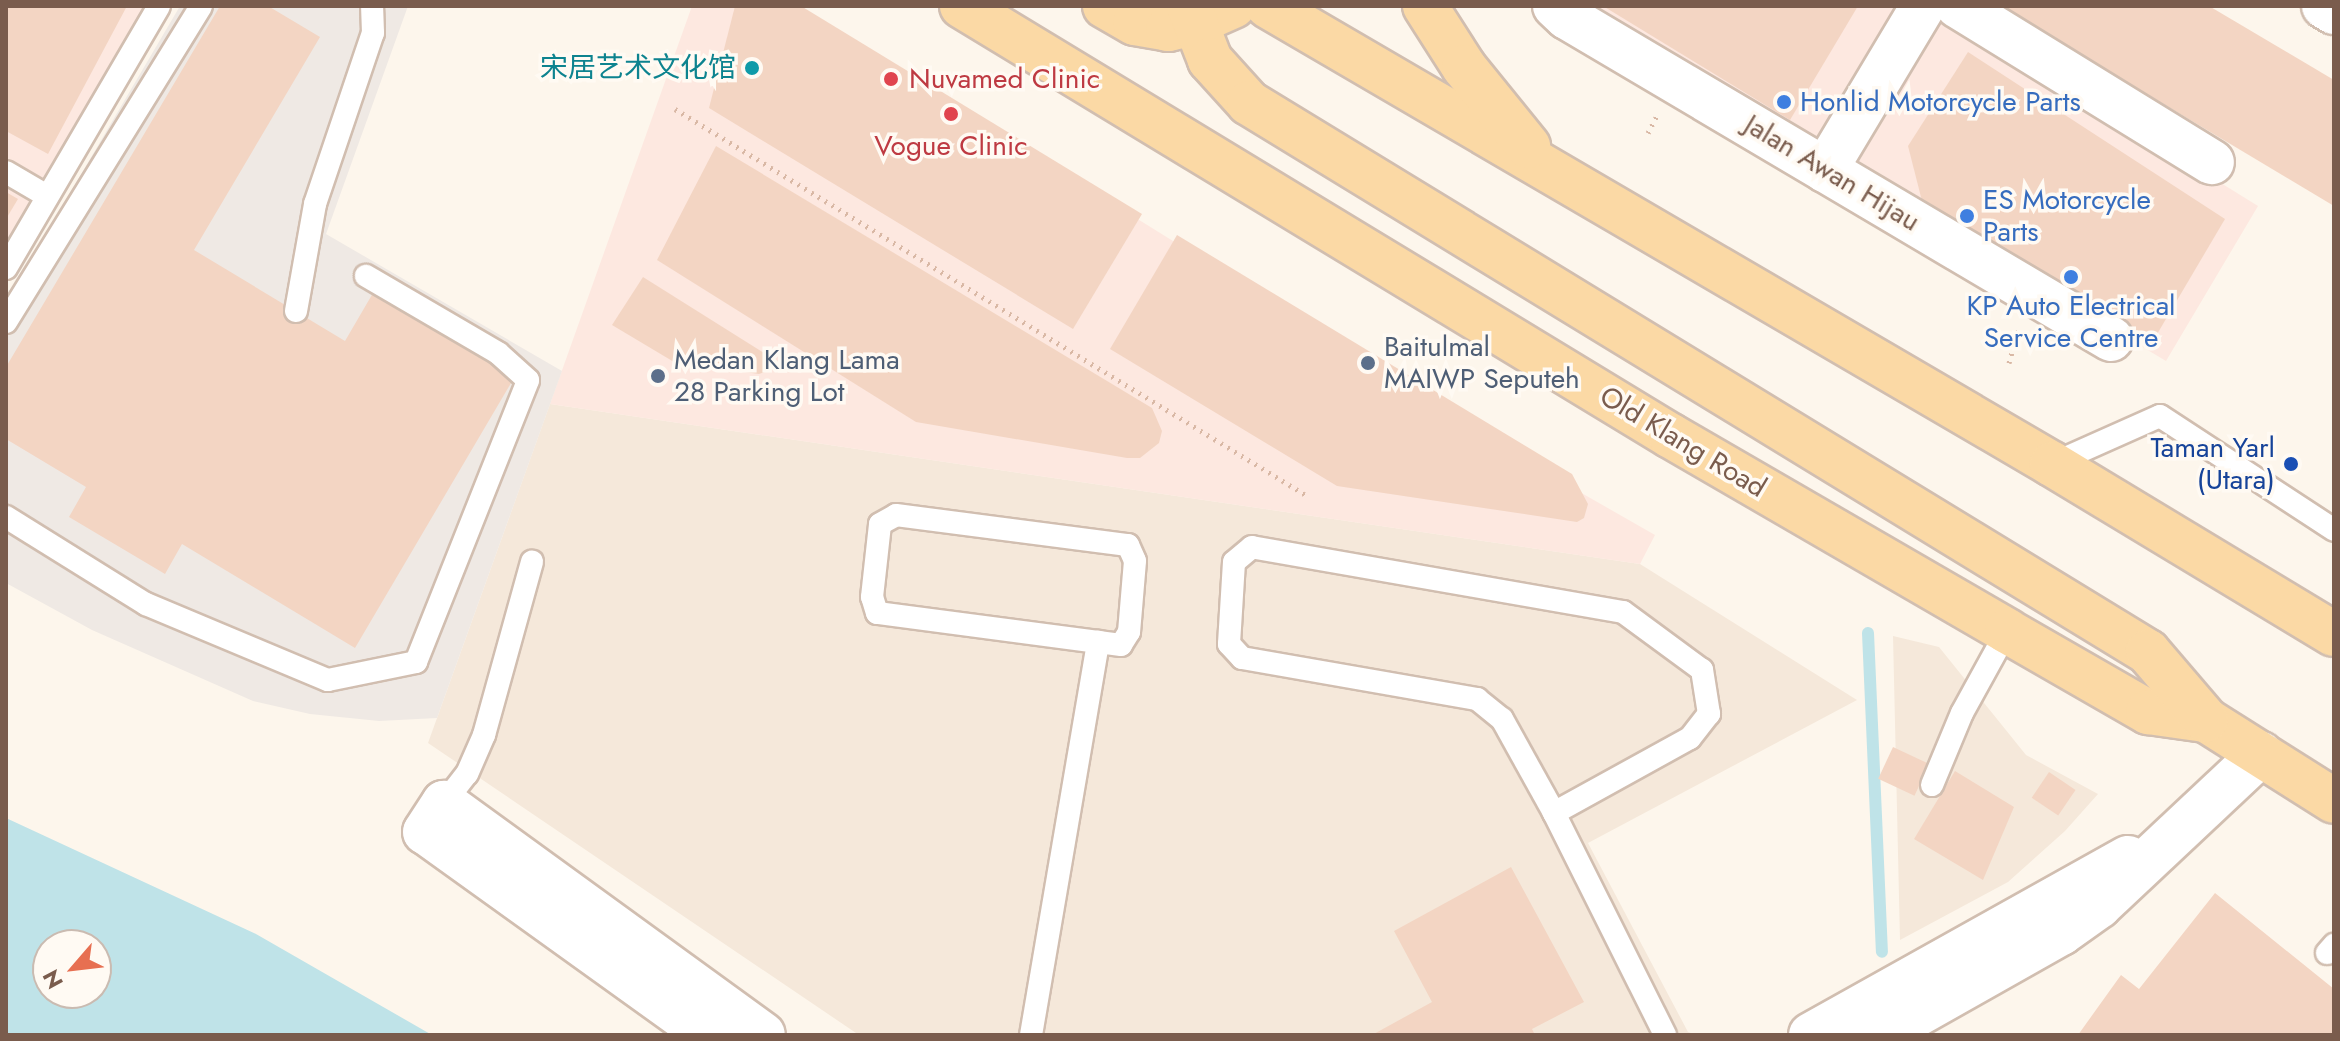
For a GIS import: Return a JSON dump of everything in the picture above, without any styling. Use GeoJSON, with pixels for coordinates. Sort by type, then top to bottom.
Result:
{"type":"FeatureCollection","features":[{"type":"Feature","properties":{"kind":"main road","name":"Old Klang Road"},"geometry":{"type":"LineString","coordinates":[[962,6],[1671,436],[2007,631],[2148,712],[2206,720],[2334,801]]}},
{"type":"Feature","properties":{"kind":"main road"},"geometry":{"type":"LineString","coordinates":[[1105,6],[1135,23],[1168,29],[1206,12],[1210,60],[1249,103],[2148,652],[2206,720]]}},
{"type":"Feature","properties":{"kind":"main road"},"geometry":{"type":"LineString","coordinates":[[1268,6],[2052,464],[2334,634]]}},
{"type":"Feature","properties":{"kind":"main road"},"geometry":{"type":"LineString","coordinates":[[1425,6],[1464,67],[1546,168]]}},
{"type":"Feature","properties":{"kind":"street","name":"Jalan Awan Hijau"},"geometry":{"type":"LineString","coordinates":[[1555,6],[1567,17],[2111,339]]}},
{"type":"Feature","properties":{"kind":"street"},"geometry":{"type":"LineString","coordinates":[[1825,170],[1931,6],[2212,162]]}},
{"type":"Feature","properties":{"kind":"street"},"geometry":{"type":"LineString","coordinates":[[2324,6],[2334,12]]}},
{"type":"Feature","properties":{"kind":"street"},"geometry":{"type":"LineString","coordinates":[[1880,1035],[2061,933],[2099,906],[2261,754]]}},
{"type":"Feature","properties":{"kind":"street"},"geometry":{"type":"LineString","coordinates":[[708,1035],[425,832],[444,803],[763,1035]]}},
{"type":"Feature","properties":{"kind":"street"},"geometry":{"type":"LineString","coordinates":[[1811,1035],[2176,833]]}},
{"type":"Feature","properties":{"kind":"lane"},"geometry":{"type":"LineString","coordinates":[[6,268],[159,6]]}},
{"type":"Feature","properties":{"kind":"lane"},"geometry":{"type":"LineString","coordinates":[[6,322],[201,6]]}},
{"type":"Feature","properties":{"kind":"lane"},"geometry":{"type":"LineString","coordinates":[[296,311],[315,204],[373,33],[372,6]]}},
{"type":"Feature","properties":{"kind":"lane"},"geometry":{"type":"LineString","coordinates":[[6,172],[47,196]]}},
{"type":"Feature","properties":{"kind":"lane"},"geometry":{"type":"LineString","coordinates":[[6,517],[146,604],[328,680],[416,662],[528,380],[498,353],[366,276]]}},
{"type":"Feature","properties":{"kind":"lane"},"geometry":{"type":"LineString","coordinates":[[2052,464],[2160,416],[2334,530]]}},
{"type":"Feature","properties":{"kind":"lane"},"geometry":{"type":"LineString","coordinates":[[896,515],[1128,545],[1135,561],[1129,632],[1121,645],[1098,642],[877,613],[872,597],[880,524],[896,515]]}},
{"type":"Feature","properties":{"kind":"lane"},"geometry":{"type":"LineString","coordinates":[[1554,813],[1690,738],[1709,714],[1702,670],[1623,612],[1252,547],[1234,562],[1229,644],[1242,658],[1477,699],[1502,719],[1554,813],[1665,1035]]}},
{"type":"Feature","properties":{"kind":"lane"},"geometry":{"type":"LineString","coordinates":[[444,803],[467,774],[484,735],[532,562]]}},
{"type":"Feature","properties":{"kind":"lane"},"geometry":{"type":"LineString","coordinates":[[1932,785],[1962,713],[2007,631]]}},
{"type":"Feature","properties":{"kind":"lane"},"geometry":{"type":"LineString","coordinates":[[1031,1035],[1098,642]]}},
{"type":"Feature","properties":{"kind":"path"},"geometry":{"type":"LineString","coordinates":[[675,109],[1309,497]]}},
{"type":"Feature","properties":{"kind":"shaded area"},"geometry":{"type":"Polygon","coordinates":[[[6,6],[149,6],[6,252],[6,6]]]}},
{"type":"Feature","properties":{"kind":"shaded area"},"geometry":{"type":"Polygon","coordinates":[[[180,6],[408,6],[326,234],[562,371],[437,718],[379,721],[310,714],[253,701],[92,630],[6,583],[6,302],[180,6]]]}},
{"type":"Feature","properties":{"kind":"shaded area"},"geometry":{"type":"Polygon","coordinates":[[[692,6],[795,6],[1543,471],[1655,535],[1640,564],[550,404],[692,6]]]}},
{"type":"Feature","properties":{"kind":"shaded area"},"geometry":{"type":"Polygon","coordinates":[[[1573,6],[1935,6],[2258,206],[2166,361],[1573,6]]]}},
{"type":"Feature","properties":{"kind":"shaded area"},"geometry":{"type":"Polygon","coordinates":[[[550,404],[1640,564],[1857,700],[1588,843],[1688,1032],[1697,1035],[859,1035],[428,743],[550,404]]]}},
{"type":"Feature","properties":{"kind":"shaded area"},"geometry":{"type":"Polygon","coordinates":[[[1893,636],[1939,647],[2026,755],[2098,794],[2065,831],[2008,882],[1900,940],[1893,636]]]}},
{"type":"Feature","properties":{"kind":"water"},"geometry":{"type":"Polygon","coordinates":[[[6,818],[256,934],[432,1035],[6,1035],[6,818]]]}},
{"type":"Feature","properties":{"kind":"building"},"geometry":{"type":"Polygon","coordinates":[[[6,6],[127,6],[48,154],[6,131],[6,6]]]}},
{"type":"Feature","properties":{"kind":"building"},"geometry":{"type":"Polygon","coordinates":[[[220,6],[268,6],[320,37],[194,250],[345,341],[373,293],[514,378],[355,648],[182,544],[165,574],[69,517],[86,487],[6,439],[6,367],[220,6]]]}},
{"type":"Feature","properties":{"kind":"building"},"geometry":{"type":"Polygon","coordinates":[[[735,6],[801,6],[1142,214],[1073,329],[709,108],[735,6]]]}},
{"type":"Feature","properties":{"kind":"building"},"geometry":{"type":"Polygon","coordinates":[[[1603,6],[1858,6],[1790,120],[1603,6]]]}},
{"type":"Feature","properties":{"kind":"building"},"geometry":{"type":"Polygon","coordinates":[[[2000,6],[2209,6],[2334,80],[2334,206],[2000,6]]]}},
{"type":"Feature","properties":{"kind":"building"},"geometry":{"type":"Polygon","coordinates":[[[1968,52],[2225,219],[2153,341],[1923,205],[1908,146],[1968,52]]]}},
{"type":"Feature","properties":{"kind":"building"},"geometry":{"type":"Polygon","coordinates":[[[716,146],[1152,408],[1162,431],[1159,443],[1140,458],[1127,458],[916,422],[657,260],[716,146]]]}},
{"type":"Feature","properties":{"kind":"building"},"geometry":{"type":"Polygon","coordinates":[[[6,192],[18,199],[6,219],[6,192]]]}},
{"type":"Feature","properties":{"kind":"building"},"geometry":{"type":"Polygon","coordinates":[[[1177,235],[1572,474],[1588,504],[1584,518],[1577,522],[1337,486],[1110,349],[1177,235]]]}},
{"type":"Feature","properties":{"kind":"building"},"geometry":{"type":"Polygon","coordinates":[[[643,277],[767,355],[769,366],[765,372],[759,374],[674,362],[612,325],[643,277]]]}},
{"type":"Feature","properties":{"kind":"building"},"geometry":{"type":"Polygon","coordinates":[[[1893,747],[1929,764],[1914,796],[1878,779],[1893,747]]]}},
{"type":"Feature","properties":{"kind":"building"},"geometry":{"type":"Polygon","coordinates":[[[1955,771],[2014,807],[1983,880],[1914,839],[1955,771]]]}},
{"type":"Feature","properties":{"kind":"building"},"geometry":{"type":"Polygon","coordinates":[[[2049,772],[2076,790],[2058,816],[2032,798],[2049,772]]]}},
{"type":"Feature","properties":{"kind":"building"},"geometry":{"type":"Polygon","coordinates":[[[1511,867],[1584,1002],[1532,1029],[1535,1035],[1372,1035],[1432,1002],[1394,931],[1511,867]]]}},
{"type":"Feature","properties":{"kind":"building"},"geometry":{"type":"Polygon","coordinates":[[[2215,893],[2334,989],[2334,1035],[2078,1035],[2121,975],[2139,989],[2215,893]]]}},
{"type":"Feature","properties":{"kind":"waterway"},"geometry":{"type":"LineString","coordinates":[[1868,633],[1882,952]]}},
{"type":"Feature","properties":{"kind":"place","name":"宋居艺术文化馆"},"geometry":{"type":"Point","coordinates":[752,68]}},
{"type":"Feature","properties":{"kind":"place","name":"Nuvamed Clinic"},"geometry":{"type":"Point","coordinates":[891,79]}},
{"type":"Feature","properties":{"kind":"place","name":"Honlid Motorcycle Parts"},"geometry":{"type":"Point","coordinates":[1784,102]}},
{"type":"Feature","properties":{"kind":"place","name":"Vogue Clinic"},"geometry":{"type":"Point","coordinates":[951,114]}},
{"type":"Feature","properties":{"kind":"place","name":"ES Motorcycle Parts"},"geometry":{"type":"Point","coordinates":[1967,216]}},
{"type":"Feature","properties":{"kind":"place","name":"KP Auto Electrical Service Centre"},"geometry":{"type":"Point","coordinates":[2071,277]}},
{"type":"Feature","properties":{"kind":"place","name":"Baitulmal MAIWP Seputeh"},"geometry":{"type":"Point","coordinates":[1368,363]}},
{"type":"Feature","properties":{"kind":"place","name":"Medan Klang Lama 28 Parking Lot"},"geometry":{"type":"Point","coordinates":[658,376]}},
{"type":"Feature","properties":{"kind":"place","name":"Taman Yarl (Utara)"},"geometry":{"type":"Point","coordinates":[2291,464]}}]}
